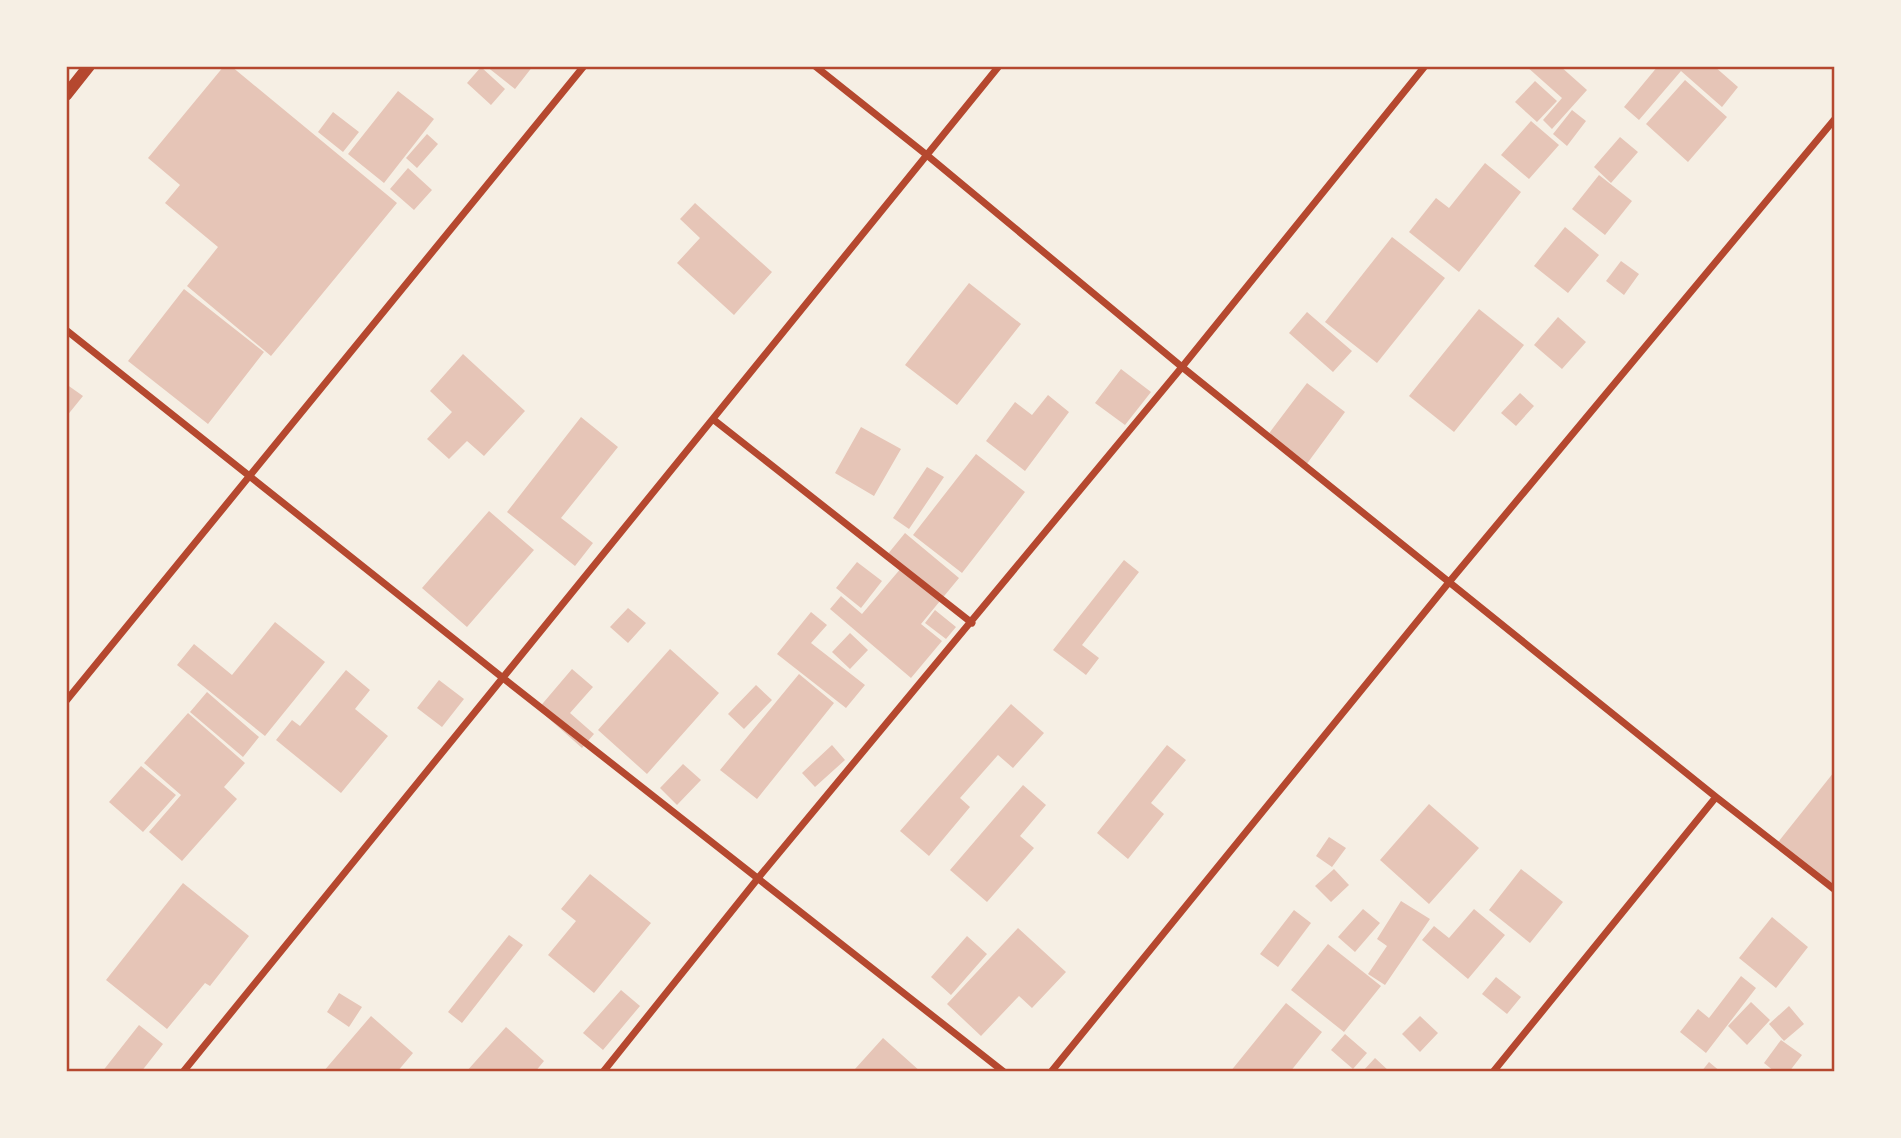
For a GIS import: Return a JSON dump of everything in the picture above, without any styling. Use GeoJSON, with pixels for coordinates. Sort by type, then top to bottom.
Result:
{"type":"FeatureCollection","features":[{"type":"Feature","properties":{"kind":"street"},"geometry":{"type":"LineString","coordinates":[[66,95],[89,66]]}},
{"type":"Feature","properties":{"kind":"street"},"geometry":{"type":"LineString","coordinates":[[66,701],[584,66]]}},
{"type":"Feature","properties":{"kind":"street"},"geometry":{"type":"LineString","coordinates":[[815,66],[1182,367],[1716,797],[1835,889]]}},
{"type":"Feature","properties":{"kind":"street"},"geometry":{"type":"LineString","coordinates":[[183,1072],[999,66]]}},
{"type":"Feature","properties":{"kind":"street"},"geometry":{"type":"LineString","coordinates":[[603,1072],[759,877],[972,623],[1425,66]]}},
{"type":"Feature","properties":{"kind":"street"},"geometry":{"type":"LineString","coordinates":[[1051,1072],[1450,581],[1835,120]]}},
{"type":"Feature","properties":{"kind":"street"},"geometry":{"type":"LineString","coordinates":[[66,330],[1004,1072]]}},
{"type":"Feature","properties":{"kind":"street"},"geometry":{"type":"LineString","coordinates":[[714,420],[972,623]]}},
{"type":"Feature","properties":{"kind":"street"},"geometry":{"type":"LineString","coordinates":[[1493,1072],[1716,797]]}},
{"type":"Feature","properties":{"kind":"building"},"geometry":{"type":"Polygon","coordinates":[[[224,66],[231,66],[397,203],[271,356],[187,286],[218,247],[165,203],[180,185],[148,158],[224,66]]]}},
{"type":"Feature","properties":{"kind":"building"},"geometry":{"type":"Polygon","coordinates":[[[486,66],[533,66],[515,89],[486,66]]]}},
{"type":"Feature","properties":{"kind":"building"},"geometry":{"type":"Polygon","coordinates":[[[1526,66],[1560,66],[1587,90],[1552,129],[1543,120],[1562,98],[1526,66]]]}},
{"type":"Feature","properties":{"kind":"building"},"geometry":{"type":"Polygon","coordinates":[[[1658,66],[1714,66],[1738,87],[1722,107],[1681,71],[1639,120],[1624,107],[1658,66]]]}},
{"type":"Feature","properties":{"kind":"building"},"geometry":{"type":"Polygon","coordinates":[[[481,67],[505,89],[491,105],[467,83],[481,67]]]}},
{"type":"Feature","properties":{"kind":"building"},"geometry":{"type":"Polygon","coordinates":[[[1685,80],[1727,117],[1688,162],[1646,124],[1685,80]]]}},
{"type":"Feature","properties":{"kind":"building"},"geometry":{"type":"Polygon","coordinates":[[[1535,81],[1557,101],[1537,122],[1515,102],[1535,81]]]}},
{"type":"Feature","properties":{"kind":"building"},"geometry":{"type":"Polygon","coordinates":[[[398,91],[434,119],[384,183],[348,154],[398,91]]]}},
{"type":"Feature","properties":{"kind":"building"},"geometry":{"type":"Polygon","coordinates":[[[1572,110],[1586,121],[1567,146],[1553,134],[1572,110]]]}},
{"type":"Feature","properties":{"kind":"building"},"geometry":{"type":"Polygon","coordinates":[[[333,112],[359,132],[343,152],[318,132],[333,112]]]}},
{"type":"Feature","properties":{"kind":"building"},"geometry":{"type":"Polygon","coordinates":[[[1531,121],[1559,145],[1529,179],[1501,155],[1531,121]]]}},
{"type":"Feature","properties":{"kind":"building"},"geometry":{"type":"Polygon","coordinates":[[[427,134],[438,144],[417,168],[406,158],[427,134]]]}},
{"type":"Feature","properties":{"kind":"building"},"geometry":{"type":"Polygon","coordinates":[[[1620,137],[1638,152],[1611,183],[1594,167],[1620,137]]]}},
{"type":"Feature","properties":{"kind":"building"},"geometry":{"type":"Polygon","coordinates":[[[1485,163],[1521,192],[1459,272],[1409,232],[1436,198],[1449,208],[1485,163]]]}},
{"type":"Feature","properties":{"kind":"building"},"geometry":{"type":"Polygon","coordinates":[[[408,168],[432,190],[414,210],[390,189],[408,168]]]}},
{"type":"Feature","properties":{"kind":"building"},"geometry":{"type":"Polygon","coordinates":[[[1599,175],[1632,201],[1605,235],[1572,209],[1599,175]]]}},
{"type":"Feature","properties":{"kind":"building"},"geometry":{"type":"Polygon","coordinates":[[[695,203],[772,272],[734,315],[677,263],[700,238],[680,219],[695,203]]]}},
{"type":"Feature","properties":{"kind":"building"},"geometry":{"type":"Polygon","coordinates":[[[1565,227],[1599,255],[1568,293],[1534,266],[1565,227]]]}},
{"type":"Feature","properties":{"kind":"building"},"geometry":{"type":"Polygon","coordinates":[[[1392,237],[1445,278],[1377,363],[1325,322],[1392,237]]]}},
{"type":"Feature","properties":{"kind":"building"},"geometry":{"type":"Polygon","coordinates":[[[1621,261],[1639,274],[1624,295],[1606,281],[1621,261]]]}},
{"type":"Feature","properties":{"kind":"building"},"geometry":{"type":"Polygon","coordinates":[[[969,283],[1021,324],[957,405],[905,365],[969,283]]]}},
{"type":"Feature","properties":{"kind":"building"},"geometry":{"type":"Polygon","coordinates":[[[184,289],[264,352],[208,424],[128,361],[184,289]]]}},
{"type":"Feature","properties":{"kind":"building"},"geometry":{"type":"Polygon","coordinates":[[[1479,309],[1524,345],[1454,432],[1409,396],[1479,309]]]}},
{"type":"Feature","properties":{"kind":"building"},"geometry":{"type":"Polygon","coordinates":[[[1307,312],[1352,351],[1333,372],[1289,333],[1307,312]]]}},
{"type":"Feature","properties":{"kind":"building"},"geometry":{"type":"Polygon","coordinates":[[[1558,317],[1586,342],[1562,369],[1534,345],[1558,317]]]}},
{"type":"Feature","properties":{"kind":"building"},"geometry":{"type":"Polygon","coordinates":[[[463,354],[525,411],[484,456],[467,441],[449,459],[427,439],[452,412],[430,391],[463,354]]]}},
{"type":"Feature","properties":{"kind":"building"},"geometry":{"type":"Polygon","coordinates":[[[1121,369],[1151,392],[1125,425],[1095,403],[1121,369]]]}},
{"type":"Feature","properties":{"kind":"building"},"geometry":{"type":"Polygon","coordinates":[[[1307,383],[1345,412],[1306,465],[1267,436],[1307,383]]]}},
{"type":"Feature","properties":{"kind":"building"},"geometry":{"type":"Polygon","coordinates":[[[66,384],[83,396],[66,417],[66,384]]]}},
{"type":"Feature","properties":{"kind":"building"},"geometry":{"type":"Polygon","coordinates":[[[1520,393],[1534,406],[1516,426],[1501,413],[1520,393]]]}},
{"type":"Feature","properties":{"kind":"building"},"geometry":{"type":"Polygon","coordinates":[[[1048,395],[1069,412],[1025,471],[986,441],[1015,402],[1032,415],[1048,395]]]}},
{"type":"Feature","properties":{"kind":"building"},"geometry":{"type":"Polygon","coordinates":[[[581,417],[618,447],[561,518],[593,543],[575,566],[507,512],[581,417]]]}},
{"type":"Feature","properties":{"kind":"building"},"geometry":{"type":"Polygon","coordinates":[[[861,427],[901,449],[874,496],[835,473],[861,427]]]}},
{"type":"Feature","properties":{"kind":"building"},"geometry":{"type":"Polygon","coordinates":[[[976,454],[1025,492],[962,573],[913,535],[976,454]]]}},
{"type":"Feature","properties":{"kind":"building"},"geometry":{"type":"Polygon","coordinates":[[[927,467],[944,477],[909,529],[893,518],[927,467]]]}},
{"type":"Feature","properties":{"kind":"building"},"geometry":{"type":"Polygon","coordinates":[[[489,511],[534,550],[467,627],[422,588],[489,511]]]}},
{"type":"Feature","properties":{"kind":"building"},"geometry":{"type":"Polygon","coordinates":[[[905,533],[959,578],[921,624],[942,641],[911,678],[830,609],[841,596],[862,614],[902,567],[887,555],[905,533]]]}},
{"type":"Feature","properties":{"kind":"building"},"geometry":{"type":"Polygon","coordinates":[[[1124,560],[1139,572],[1082,645],[1099,658],[1086,675],[1053,650],[1124,560]]]}},
{"type":"Feature","properties":{"kind":"building"},"geometry":{"type":"Polygon","coordinates":[[[857,562],[882,581],[861,608],[836,588],[857,562]]]}},
{"type":"Feature","properties":{"kind":"building"},"geometry":{"type":"Polygon","coordinates":[[[628,608],[646,623],[628,643],[610,627],[628,608]]]}},
{"type":"Feature","properties":{"kind":"building"},"geometry":{"type":"Polygon","coordinates":[[[935,610],[956,627],[946,639],[925,623],[935,610]]]}},
{"type":"Feature","properties":{"kind":"building"},"geometry":{"type":"Polygon","coordinates":[[[811,612],[827,625],[811,643],[865,685],[846,708],[777,654],[811,612]]]}},
{"type":"Feature","properties":{"kind":"building"},"geometry":{"type":"Polygon","coordinates":[[[275,622],[325,662],[265,736],[177,665],[194,644],[232,675],[275,622]]]}},
{"type":"Feature","properties":{"kind":"building"},"geometry":{"type":"Polygon","coordinates":[[[850,633],[868,650],[850,669],[832,652],[850,633]]]}},
{"type":"Feature","properties":{"kind":"building"},"geometry":{"type":"Polygon","coordinates":[[[670,649],[719,693],[647,774],[598,730],[670,649]]]}},
{"type":"Feature","properties":{"kind":"building"},"geometry":{"type":"Polygon","coordinates":[[[572,669],[593,687],[570,713],[594,734],[582,748],[538,709],[572,669]]]}},
{"type":"Feature","properties":{"kind":"building"},"geometry":{"type":"Polygon","coordinates":[[[346,670],[370,690],[355,709],[388,736],[341,793],[276,740],[292,720],[300,726],[346,670]]]}},
{"type":"Feature","properties":{"kind":"building"},"geometry":{"type":"Polygon","coordinates":[[[799,674],[834,703],[757,799],[720,770],[799,674]]]}},
{"type":"Feature","properties":{"kind":"building"},"geometry":{"type":"Polygon","coordinates":[[[439,680],[464,699],[442,727],[417,708],[439,680]]]}},
{"type":"Feature","properties":{"kind":"building"},"geometry":{"type":"Polygon","coordinates":[[[756,685],[772,700],[744,729],[728,714],[756,685]]]}},
{"type":"Feature","properties":{"kind":"building"},"geometry":{"type":"Polygon","coordinates":[[[207,692],[259,737],[243,757],[190,712],[207,692]]]}},
{"type":"Feature","properties":{"kind":"building"},"geometry":{"type":"Polygon","coordinates":[[[1011,704],[1044,733],[1013,768],[998,755],[960,798],[970,807],[929,856],[900,831],[1011,704]]]}},
{"type":"Feature","properties":{"kind":"building"},"geometry":{"type":"Polygon","coordinates":[[[188,713],[245,763],[224,787],[237,799],[182,861],[149,832],[181,795],[144,763],[188,713]]]}},
{"type":"Feature","properties":{"kind":"building"},"geometry":{"type":"Polygon","coordinates":[[[832,745],[845,760],[815,787],[802,773],[832,745]]]}},
{"type":"Feature","properties":{"kind":"building"},"geometry":{"type":"Polygon","coordinates":[[[1167,745],[1186,760],[1151,803],[1164,814],[1128,859],[1097,833],[1167,745]]]}},
{"type":"Feature","properties":{"kind":"building"},"geometry":{"type":"Polygon","coordinates":[[[683,764],[701,780],[677,805],[660,788],[683,764]]]}},
{"type":"Feature","properties":{"kind":"building"},"geometry":{"type":"Polygon","coordinates":[[[141,766],[176,795],[143,832],[109,802],[141,766]]]}},
{"type":"Feature","properties":{"kind":"building"},"geometry":{"type":"Polygon","coordinates":[[[1834,772],[1834,894],[1775,846],[1834,772]]]}},
{"type":"Feature","properties":{"kind":"building"},"geometry":{"type":"Polygon","coordinates":[[[1023,785],[1046,805],[1020,836],[1034,848],[987,902],[950,870],[1023,785]]]}},
{"type":"Feature","properties":{"kind":"building"},"geometry":{"type":"Polygon","coordinates":[[[1429,804],[1479,848],[1429,904],[1380,860],[1429,804]]]}},
{"type":"Feature","properties":{"kind":"building"},"geometry":{"type":"Polygon","coordinates":[[[1329,837],[1346,848],[1332,867],[1316,856],[1329,837]]]}},
{"type":"Feature","properties":{"kind":"building"},"geometry":{"type":"Polygon","coordinates":[[[1334,869],[1349,885],[1331,902],[1315,886],[1334,869]]]}},
{"type":"Feature","properties":{"kind":"building"},"geometry":{"type":"Polygon","coordinates":[[[1521,869],[1563,902],[1530,943],[1489,910],[1521,869]]]}},
{"type":"Feature","properties":{"kind":"building"},"geometry":{"type":"Polygon","coordinates":[[[590,874],[651,923],[594,993],[548,955],[576,921],[561,909],[590,874]]]}},
{"type":"Feature","properties":{"kind":"building"},"geometry":{"type":"Polygon","coordinates":[[[183,883],[249,936],[210,986],[205,983],[167,1029],[106,980],[183,883]]]}},
{"type":"Feature","properties":{"kind":"building"},"geometry":{"type":"Polygon","coordinates":[[[1401,901],[1430,919],[1385,985],[1368,974],[1387,946],[1377,939],[1401,901]]]}},
{"type":"Feature","properties":{"kind":"building"},"geometry":{"type":"Polygon","coordinates":[[[1363,909],[1380,923],[1355,952],[1338,937],[1363,909]]]}},
{"type":"Feature","properties":{"kind":"building"},"geometry":{"type":"Polygon","coordinates":[[[1474,909],[1505,935],[1468,979],[1422,940],[1434,926],[1449,938],[1474,909]]]}},
{"type":"Feature","properties":{"kind":"building"},"geometry":{"type":"Polygon","coordinates":[[[1294,910],[1311,923],[1278,967],[1260,954],[1294,910]]]}},
{"type":"Feature","properties":{"kind":"building"},"geometry":{"type":"Polygon","coordinates":[[[1772,917],[1808,947],[1776,988],[1739,958],[1772,917]]]}},
{"type":"Feature","properties":{"kind":"building"},"geometry":{"type":"Polygon","coordinates":[[[1018,928],[1066,972],[1032,1008],[1019,996],[981,1036],[947,1004],[1018,928]]]}},
{"type":"Feature","properties":{"kind":"building"},"geometry":{"type":"Polygon","coordinates":[[[509,935],[523,945],[462,1023],[448,1012],[509,935]]]}},
{"type":"Feature","properties":{"kind":"building"},"geometry":{"type":"Polygon","coordinates":[[[967,936],[987,954],[951,995],[931,977],[967,936]]]}},
{"type":"Feature","properties":{"kind":"building"},"geometry":{"type":"Polygon","coordinates":[[[1328,944],[1381,986],[1344,1032],[1291,990],[1328,944]]]}},
{"type":"Feature","properties":{"kind":"building"},"geometry":{"type":"Polygon","coordinates":[[[1741,976],[1756,988],[1706,1053],[1680,1032],[1698,1009],[1709,1018],[1741,976]]]}},
{"type":"Feature","properties":{"kind":"building"},"geometry":{"type":"Polygon","coordinates":[[[1496,977],[1521,997],[1507,1014],[1482,994],[1496,977]]]}},
{"type":"Feature","properties":{"kind":"building"},"geometry":{"type":"Polygon","coordinates":[[[621,990],[640,1006],[603,1050],[583,1033],[621,990]]]}},
{"type":"Feature","properties":{"kind":"building"},"geometry":{"type":"Polygon","coordinates":[[[339,993],[362,1007],[349,1027],[327,1012],[339,993]]]}},
{"type":"Feature","properties":{"kind":"building"},"geometry":{"type":"Polygon","coordinates":[[[1751,1002],[1770,1020],[1747,1045],[1728,1026],[1751,1002]]]}},
{"type":"Feature","properties":{"kind":"building"},"geometry":{"type":"Polygon","coordinates":[[[1286,1003],[1322,1032],[1290,1072],[1230,1072],[1286,1003]]]}},
{"type":"Feature","properties":{"kind":"building"},"geometry":{"type":"Polygon","coordinates":[[[1789,1006],[1804,1024],[1784,1041],[1769,1024],[1789,1006]]]}},
{"type":"Feature","properties":{"kind":"building"},"geometry":{"type":"Polygon","coordinates":[[[371,1016],[413,1053],[397,1072],[323,1072],[371,1016]]]}},
{"type":"Feature","properties":{"kind":"building"},"geometry":{"type":"Polygon","coordinates":[[[1420,1016],[1438,1033],[1420,1052],[1402,1034],[1420,1016]]]}},
{"type":"Feature","properties":{"kind":"building"},"geometry":{"type":"Polygon","coordinates":[[[139,1025],[163,1044],[141,1072],[102,1072],[139,1025]]]}},
{"type":"Feature","properties":{"kind":"building"},"geometry":{"type":"Polygon","coordinates":[[[506,1027],[544,1061],[535,1072],[466,1072],[506,1027]]]}},
{"type":"Feature","properties":{"kind":"building"},"geometry":{"type":"Polygon","coordinates":[[[1345,1034],[1367,1053],[1353,1069],[1331,1050],[1345,1034]]]}},
{"type":"Feature","properties":{"kind":"building"},"geometry":{"type":"Polygon","coordinates":[[[883,1038],[921,1072],[858,1072],[855,1069],[883,1038]]]}},
{"type":"Feature","properties":{"kind":"building"},"geometry":{"type":"Polygon","coordinates":[[[1781,1040],[1802,1055],[1789,1072],[1775,1072],[1764,1063],[1781,1040]]]}},
{"type":"Feature","properties":{"kind":"building"},"geometry":{"type":"Polygon","coordinates":[[[1375,1058],[1390,1072],[1362,1072],[1375,1058]]]}},
{"type":"Feature","properties":{"kind":"building"},"geometry":{"type":"Polygon","coordinates":[[[1709,1062],[1721,1072],[1701,1072],[1709,1062]]]}}]}
